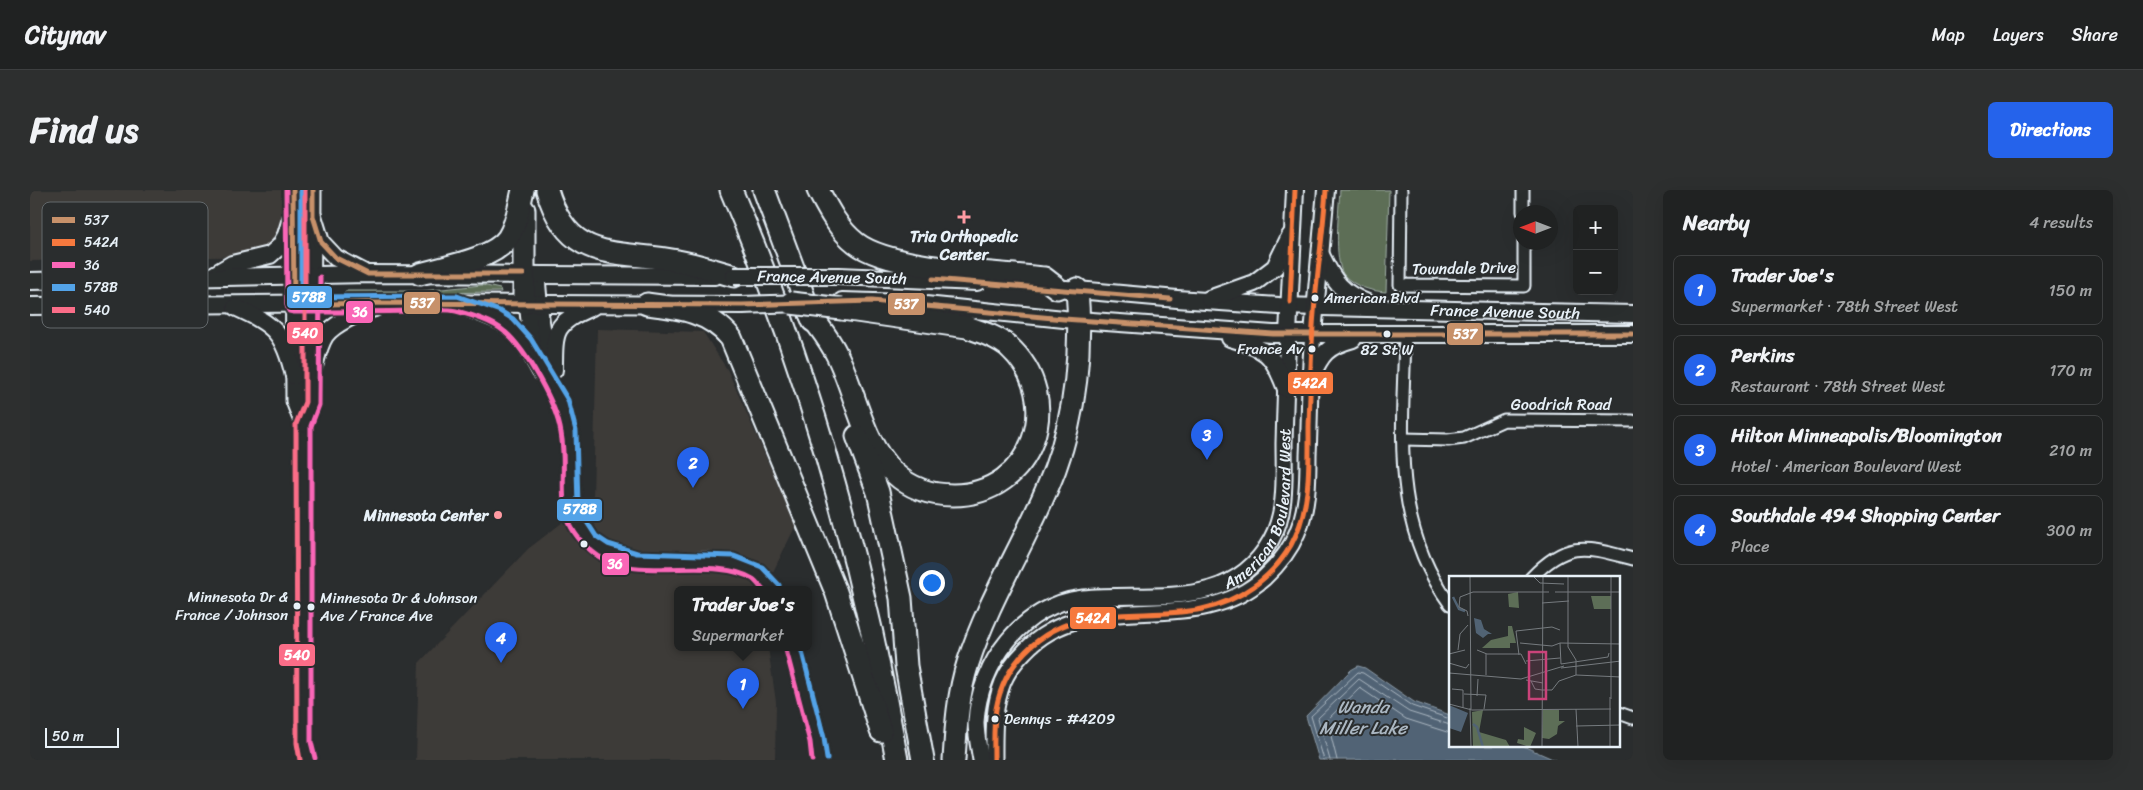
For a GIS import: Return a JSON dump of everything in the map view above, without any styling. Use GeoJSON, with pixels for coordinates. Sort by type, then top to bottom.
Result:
{"type":"FeatureCollection","features":[{"type":"Feature","properties":{"kind":"highway"},"geometry":{"type":"LineString","coordinates":[[420,274],[487,254],[501,246],[508,238],[523,190]]}},
{"type":"Feature","properties":{"kind":"highway"},"geometry":{"type":"LineString","coordinates":[[523,190],[532,304]]}},
{"type":"Feature","properties":{"kind":"highway"},"geometry":{"type":"LineString","coordinates":[[546,190],[559,221],[575,238],[598,251],[678,261],[734,276]]}},
{"type":"Feature","properties":{"kind":"highway"},"geometry":{"type":"LineString","coordinates":[[718,190],[732,216],[791,346]]}},
{"type":"Feature","properties":{"kind":"highway"},"geometry":{"type":"LineString","coordinates":[[731,190],[791,346],[819,431],[858,571],[873,634],[897,760]]}},
{"type":"Feature","properties":{"kind":"highway"},"geometry":{"type":"LineString","coordinates":[[764,190],[878,492],[901,598],[906,666],[923,760]]}},
{"type":"Feature","properties":{"kind":"highway"},"geometry":{"type":"LineString","coordinates":[[818,190],[838,224],[847,235],[864,249],[890,258],[945,268],[1044,278],[1067,289],[1080,320],[1072,405],[1062,449],[1047,490],[984,621],[968,664],[962,688],[954,760]]}},
{"type":"Feature","properties":{"kind":"highway"},"geometry":{"type":"LineString","coordinates":[[791,303],[840,305],[967,327],[985,333],[1007,345],[1030,376],[1038,408],[1038,419],[1031,446],[1014,471],[984,492],[958,495],[939,494],[923,490],[914,487],[894,474],[874,448],[837,354],[810,314]]}},
{"type":"Feature","properties":{"kind":"highway"},"geometry":{"type":"LineString","coordinates":[[647,304],[686,309],[700,314],[713,320],[731,338],[836,592],[891,760]]}},
{"type":"Feature","properties":{"kind":"main road","name":"American Boulevard West"},"geometry":{"type":"LineString","coordinates":[[1288,334],[1295,190]]}},
{"type":"Feature","properties":{"kind":"main road","name":"American Boulevard West"},"geometry":{"type":"LineString","coordinates":[[1313,334],[1326,190]]}},
{"type":"Feature","properties":{"kind":"main road"},"geometry":{"type":"LineString","coordinates":[[210,277],[232,264],[257,259],[274,251],[280,246],[286,235],[294,209]]}},
{"type":"Feature","properties":{"kind":"main road"},"geometry":{"type":"LineString","coordinates":[[313,216],[321,242],[336,258],[368,274]]}},
{"type":"Feature","properties":{"kind":"main road"},"geometry":{"type":"LineString","coordinates":[[1205,301],[1254,283],[1275,267],[1293,230]]}},
{"type":"Feature","properties":{"kind":"main road"},"geometry":{"type":"LineString","coordinates":[[1321,254],[1340,288],[1354,298],[1384,309]]}},
{"type":"Feature","properties":{"kind":"main road","name":"France Avenue South"},"geometry":{"type":"LineString","coordinates":[[210,277],[420,274],[916,278],[1289,306],[1633,314]]}},
{"type":"Feature","properties":{"kind":"main road","name":"France Avenue South"},"geometry":{"type":"LineString","coordinates":[[208,304],[791,303]]}},
{"type":"Feature","properties":{"kind":"main road"},"geometry":{"type":"LineString","coordinates":[[231,304],[256,316],[277,331],[289,355],[294,376]]}},
{"type":"Feature","properties":{"kind":"main road"},"geometry":{"type":"LineString","coordinates":[[312,373],[319,348],[326,335],[367,309],[394,304]]}},
{"type":"Feature","properties":{"kind":"main road"},"geometry":{"type":"LineString","coordinates":[[456,304],[497,318],[509,325],[525,343],[548,375]]}},
{"type":"Feature","properties":{"kind":"main road"},"geometry":{"type":"LineString","coordinates":[[548,375],[556,336],[564,320],[598,304]]}},
{"type":"Feature","properties":{"kind":"main road","name":"France Avenue South"},"geometry":{"type":"LineString","coordinates":[[840,305],[906,304],[1080,320],[1288,334],[1633,334]]}},
{"type":"Feature","properties":{"kind":"main road"},"geometry":{"type":"LineString","coordinates":[[1201,329],[1260,348],[1274,361],[1286,389]]}},
{"type":"Feature","properties":{"kind":"main road"},"geometry":{"type":"LineString","coordinates":[[1311,377],[1320,357],[1332,346],[1369,335]]}},
{"type":"Feature","properties":{"kind":"street"},"geometry":{"type":"LineString","coordinates":[[293,190],[294,401],[303,424],[304,743],[308,760]]}},
{"type":"Feature","properties":{"kind":"street"},"geometry":{"type":"LineString","coordinates":[[303,424],[312,404],[313,190]]}},
{"type":"Feature","properties":{"kind":"street","name":"Towndale Drive"},"geometry":{"type":"LineString","coordinates":[[1401,190],[1400,285],[1524,286],[1524,250]]}},
{"type":"Feature","properties":{"kind":"street"},"geometry":{"type":"LineString","coordinates":[[1524,190],[1524,205]]}},
{"type":"Feature","properties":{"kind":"street"},"geometry":{"type":"LineString","coordinates":[[532,304],[528,311],[548,375],[561,403],[569,432],[571,507],[576,520],[591,541],[604,551],[636,560],[732,563],[758,573],[769,586]]}},
{"type":"Feature","properties":{"kind":"street","name":"American Boulevard West"},"geometry":{"type":"LineString","coordinates":[[980,760],[976,723],[985,679],[997,655],[1007,641],[1024,625],[1041,613],[1081,598],[1159,596],[1203,592],[1223,584],[1244,572],[1259,558],[1272,540],[1280,518],[1283,486],[1288,334]]}},
{"type":"Feature","properties":{"kind":"street","name":"American Boulevard West"},"geometry":{"type":"LineString","coordinates":[[994,760],[996,709],[1004,681],[1015,661],[1033,642],[1051,629],[1070,621],[1109,615],[1207,608],[1240,595],[1254,587],[1270,573],[1297,533],[1307,499],[1313,334]]}},
{"type":"Feature","properties":{"kind":"street"},"geometry":{"type":"LineString","coordinates":[[1405,335],[1405,494],[1411,526],[1422,557],[1436,585],[1449,603]]}},
{"type":"Feature","properties":{"kind":"street","name":"Goodrich Road"},"geometry":{"type":"LineString","coordinates":[[1404,440],[1464,438],[1504,420],[1633,421]]}},
{"type":"Feature","properties":{"kind":"street"},"geometry":{"type":"LineString","coordinates":[[1534,576],[1551,559],[1565,552],[1581,548],[1633,559]]}},
{"type":"Feature","properties":{"kind":"street"},"geometry":{"type":"LineString","coordinates":[[1159,596],[1161,612]]}},
{"type":"Feature","properties":{"kind":"street"},"geometry":{"type":"LineString","coordinates":[[794,651],[817,740],[820,760]]}},
{"type":"Feature","properties":{"kind":"street"},"geometry":{"type":"LineString","coordinates":[[1620,712],[1633,718]]}},
{"type":"Feature","properties":{"kind":"street"},"geometry":{"type":"LineString","coordinates":[[297,760],[304,743]]}},
{"type":"Feature","properties":{"kind":"shaded area"},"geometry":{"type":"Polygon","coordinates":[[[30,190],[281,190],[281,222],[276,243],[254,256],[208,257],[208,202],[42,202],[42,261],[30,261],[30,190]]]}},
{"type":"Feature","properties":{"kind":"shaded area"},"geometry":{"type":"Polygon","coordinates":[[[597,329],[703,332],[728,371],[796,525],[766,586],[674,586],[674,651],[768,651],[776,702],[775,760],[416,760],[419,663],[528,549],[593,499],[597,329]]]}},
{"type":"Feature","properties":{"kind":"green space"},"geometry":{"type":"Polygon","coordinates":[[[1340,190],[1389,190],[1386,292],[1375,291],[1358,285],[1344,275],[1338,247],[1340,190]]]}},
{"type":"Feature","properties":{"kind":"green space"},"geometry":{"type":"Polygon","coordinates":[[[482,285],[500,289],[501,292],[346,294],[345,291],[422,291],[482,285]]]}},
{"type":"Feature","properties":{"kind":"water","name":"Wanda Miller Lake"},"geometry":{"type":"Polygon","coordinates":[[[1358,666],[1365,668],[1414,702],[1449,715],[1449,748],[1528,748],[1555,760],[1319,760],[1306,716],[1351,670],[1358,666]]]}},
{"type":"Feature","properties":{"kind":"transit line","name":"36"},"geometry":{"type":"LineString","coordinates":[[286,190],[287,305],[289,311],[445,310],[468,314],[500,328],[513,340],[531,364],[554,408],[561,433],[566,514],[572,528],[582,542],[598,556],[614,564],[633,568],[718,569],[737,572],[753,579],[759,586]]}},
{"type":"Feature","properties":{"kind":"transit line","name":"537"},"geometry":{"type":"LineString","coordinates":[[293,190],[294,305],[366,303],[742,305],[872,301],[1064,319],[1273,334],[1633,334]]}},
{"type":"Feature","properties":{"kind":"transit line","name":"578B"},"geometry":{"type":"LineString","coordinates":[[301,190],[301,297],[457,296],[500,311],[513,319],[531,339],[568,400],[576,431],[578,506],[596,536],[608,544],[637,553],[734,556],[762,567],[779,585]]}},
{"type":"Feature","properties":{"kind":"transit line","name":"540"},"geometry":{"type":"LineString","coordinates":[[300,760],[297,743],[296,424],[305,402],[305,190]]}},
{"type":"Feature","properties":{"kind":"transit line","name":"537"},"geometry":{"type":"LineString","coordinates":[[313,190],[313,216],[321,242],[336,258],[368,274],[523,274]]}},
{"type":"Feature","properties":{"kind":"transit line","name":"542A"},"geometry":{"type":"LineString","coordinates":[[1290,302],[1295,190]]}},
{"type":"Feature","properties":{"kind":"transit line","name":"542A"},"geometry":{"type":"LineString","coordinates":[[994,760],[995,715],[1001,691],[1019,659],[1045,635],[1061,627],[1097,617],[1189,611],[1216,605],[1242,594],[1265,578],[1291,545],[1298,531],[1308,487],[1313,326],[1326,190]]}},
{"type":"Feature","properties":{"kind":"transit line","name":"36"},"geometry":{"type":"LineString","coordinates":[[315,758],[311,742],[311,426],[319,405],[320,277]]}},
{"type":"Feature","properties":{"kind":"transit line","name":"537"},"geometry":{"type":"LineString","coordinates":[[933,279],[1170,299]]}},
{"type":"Feature","properties":{"kind":"transit line","name":"36"},"geometry":{"type":"LineString","coordinates":[[786,651],[810,742],[812,760]]}},
{"type":"Feature","properties":{"kind":"transit line","name":"578B"},"geometry":{"type":"LineString","coordinates":[[802,651],[824,738],[827,759]]}},
{"type":"Feature","properties":{"kind":"place","name":"Tria Orthopedic Center"},"geometry":{"type":"Point","coordinates":[964,217]}},
{"type":"Feature","properties":{"kind":"place","name":"American Blvd"},"geometry":{"type":"Point","coordinates":[1315,298]}},
{"type":"Feature","properties":{"kind":"place","name":"82 St W"},"geometry":{"type":"Point","coordinates":[1387,334]}},
{"type":"Feature","properties":{"kind":"place","name":"France Av"},"geometry":{"type":"Point","coordinates":[1312,349]}},
{"type":"Feature","properties":{"kind":"place","name":"Hilton Minneapolis/Bloomington"},"geometry":{"type":"Point","coordinates":[1207,460]}},
{"type":"Feature","properties":{"kind":"place","name":"Perkins"},"geometry":{"type":"Point","coordinates":[693,488]}},
{"type":"Feature","properties":{"kind":"place","name":"Minnesota Center"},"geometry":{"type":"Point","coordinates":[498,515]}},
{"type":"Feature","properties":{"kind":"place","name":"Minnesota Dr & France / Johnson"},"geometry":{"type":"Point","coordinates":[297,606]}},
{"type":"Feature","properties":{"kind":"place","name":"Minnesota Dr & Johnson Ave / France Ave"},"geometry":{"type":"Point","coordinates":[311,607]}},
{"type":"Feature","properties":{"kind":"place","name":"Southdale 494 Shopping Center"},"geometry":{"type":"Point","coordinates":[501,663]}},
{"type":"Feature","properties":{"kind":"place","name":"Trader Joe's"},"geometry":{"type":"Point","coordinates":[743,709]}},
{"type":"Feature","properties":{"kind":"place","name":"Dennys - #4209"},"geometry":{"type":"Point","coordinates":[995,719]}}]}
